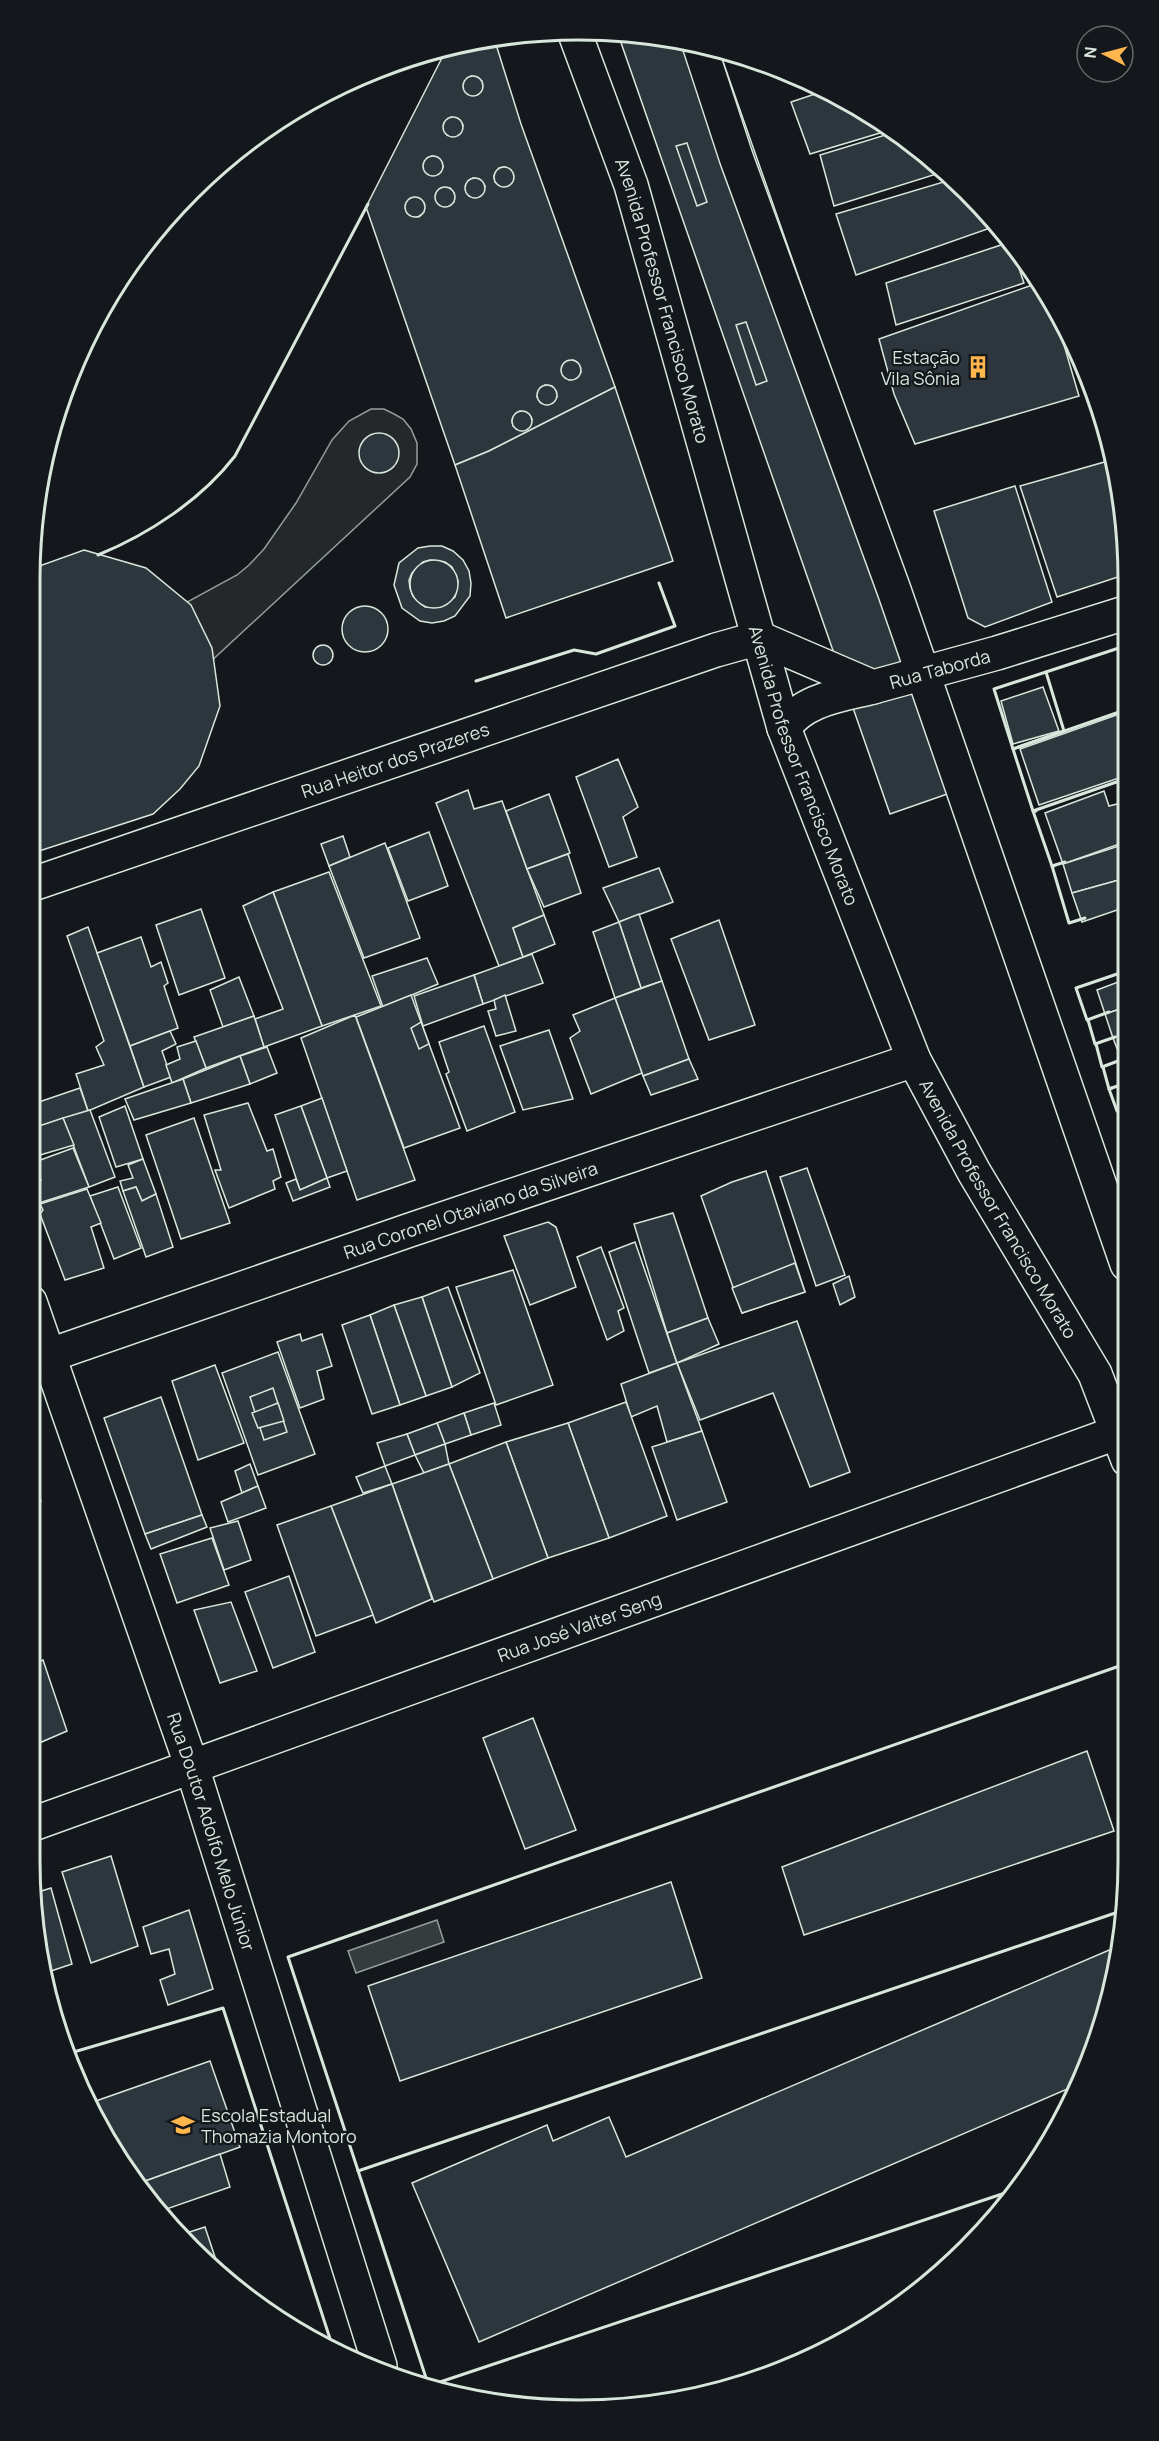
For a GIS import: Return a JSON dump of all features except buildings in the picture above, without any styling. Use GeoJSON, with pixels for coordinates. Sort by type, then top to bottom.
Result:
{"type":"FeatureCollection","features":[{"type":"Feature","properties":{"kind":"main road","name":"Avenida Professor Francisco Morato"},"geometry":{"type":"LineString","coordinates":[[577,40],[631,185],[784,728],[914,1060],[974,1172],[1095,1374],[1118,1426]]}},
{"type":"Feature","properties":{"kind":"main road"},"geometry":{"type":"LineString","coordinates":[[703,55],[736,157],[923,673],[1118,1238]]}},
{"type":"Feature","properties":{"kind":"main road","name":"Rua Taborda"},"geometry":{"type":"LineString","coordinates":[[759,638],[873,687],[997,653],[1118,615]]}},
{"type":"Feature","properties":{"kind":"main road","name":"Rua Heitor dos Prazeres"},"geometry":{"type":"LineString","coordinates":[[40,882],[705,654],[759,638]]}},
{"type":"Feature","properties":{"kind":"main road"},"geometry":{"type":"LineString","coordinates":[[784,728],[791,718],[815,703],[873,687]]}},
{"type":"Feature","properties":{"kind":"main road","name":"Rua Coronel Otaviano da Silveira"},"geometry":{"type":"LineString","coordinates":[[40,1359],[407,1231],[914,1060]]}},
{"type":"Feature","properties":{"kind":"main road","name":"Rua Doutor Adolfo Melo Júnior"},"geometry":{"type":"LineString","coordinates":[[40,1362],[192,1767],[378,2361]]}},
{"type":"Feature","properties":{"kind":"main road","name":"Rua José Valter Seng"},"geometry":{"type":"LineString","coordinates":[[40,1821],[1118,1442]]}},
{"type":"Feature","properties":{"kind":"shaded area"},"geometry":{"type":"Polygon","coordinates":[[[371,409],[384,409],[394,414],[403,419],[411,429],[417,443],[417,464],[410,477],[167,702],[134,631],[237,575],[249,565],[264,549],[296,503],[332,440],[349,421],[371,409]]]}},
{"type":"Feature","properties":{"kind":"shaded area"},"geometry":{"type":"Polygon","coordinates":[[[437,1920],[444,1942],[356,1973],[348,1951],[437,1920]]]}},
{"type":"Feature","properties":{"kind":"wall"},"geometry":{"type":"LineString","coordinates":[[98,555],[136,537],[173,514],[206,487],[235,456],[368,204]]}},
{"type":"Feature","properties":{"kind":"wall"},"geometry":{"type":"LineString","coordinates":[[476,681],[574,650],[596,654],[675,626],[659,583]]}},
{"type":"Feature","properties":{"kind":"wall"},"geometry":{"type":"LineString","coordinates":[[1046,672],[1118,648]]}},
{"type":"Feature","properties":{"kind":"wall"},"geometry":{"type":"LineString","coordinates":[[1046,672],[1064,731],[1013,749],[994,689],[1046,672]]}},
{"type":"Feature","properties":{"kind":"wall"},"geometry":{"type":"LineString","coordinates":[[1118,712],[1013,749],[1033,811],[1118,781]]}},
{"type":"Feature","properties":{"kind":"wall"},"geometry":{"type":"LineString","coordinates":[[1036,811],[1033,811],[1052,866],[1065,862]]}},
{"type":"Feature","properties":{"kind":"wall"},"geometry":{"type":"LineString","coordinates":[[1054,866],[1052,866],[1069,923],[1085,918]]}},
{"type":"Feature","properties":{"kind":"wall"},"geometry":{"type":"LineString","coordinates":[[1109,1012],[1087,1020],[1076,988],[1118,974]]}},
{"type":"Feature","properties":{"kind":"wall"},"geometry":{"type":"LineString","coordinates":[[1088,1020],[1095,1044],[1115,1037]]}},
{"type":"Feature","properties":{"kind":"wall"},"geometry":{"type":"LineString","coordinates":[[1096,1044],[1102,1067],[1118,1061]]}},
{"type":"Feature","properties":{"kind":"wall"},"geometry":{"type":"LineString","coordinates":[[1103,1067],[1109,1089],[1118,1086]]}},
{"type":"Feature","properties":{"kind":"wall"},"geometry":{"type":"LineString","coordinates":[[1112,1088],[1109,1089],[1118,1111]]}},
{"type":"Feature","properties":{"kind":"wall"},"geometry":{"type":"LineString","coordinates":[[426,2378],[288,1957],[1118,1666]]}},
{"type":"Feature","properties":{"kind":"wall"},"geometry":{"type":"LineString","coordinates":[[358,2171],[1116,1913]]}},
{"type":"Feature","properties":{"kind":"wall"},"geometry":{"type":"LineString","coordinates":[[75,2051],[223,2008],[330,2339]]}},
{"type":"Feature","properties":{"kind":"wall"},"geometry":{"type":"LineString","coordinates":[[440,2382],[1004,2193]]}},
{"type":"Feature","properties":{"kind":"place","name":"Estação Vila Sônia"},"geometry":{"type":"Point","coordinates":[978,367]}},
{"type":"Feature","properties":{"kind":"place","name":"Escola Estadual Thomazia Montoro"},"geometry":{"type":"Point","coordinates":[183,2125]}}]}
